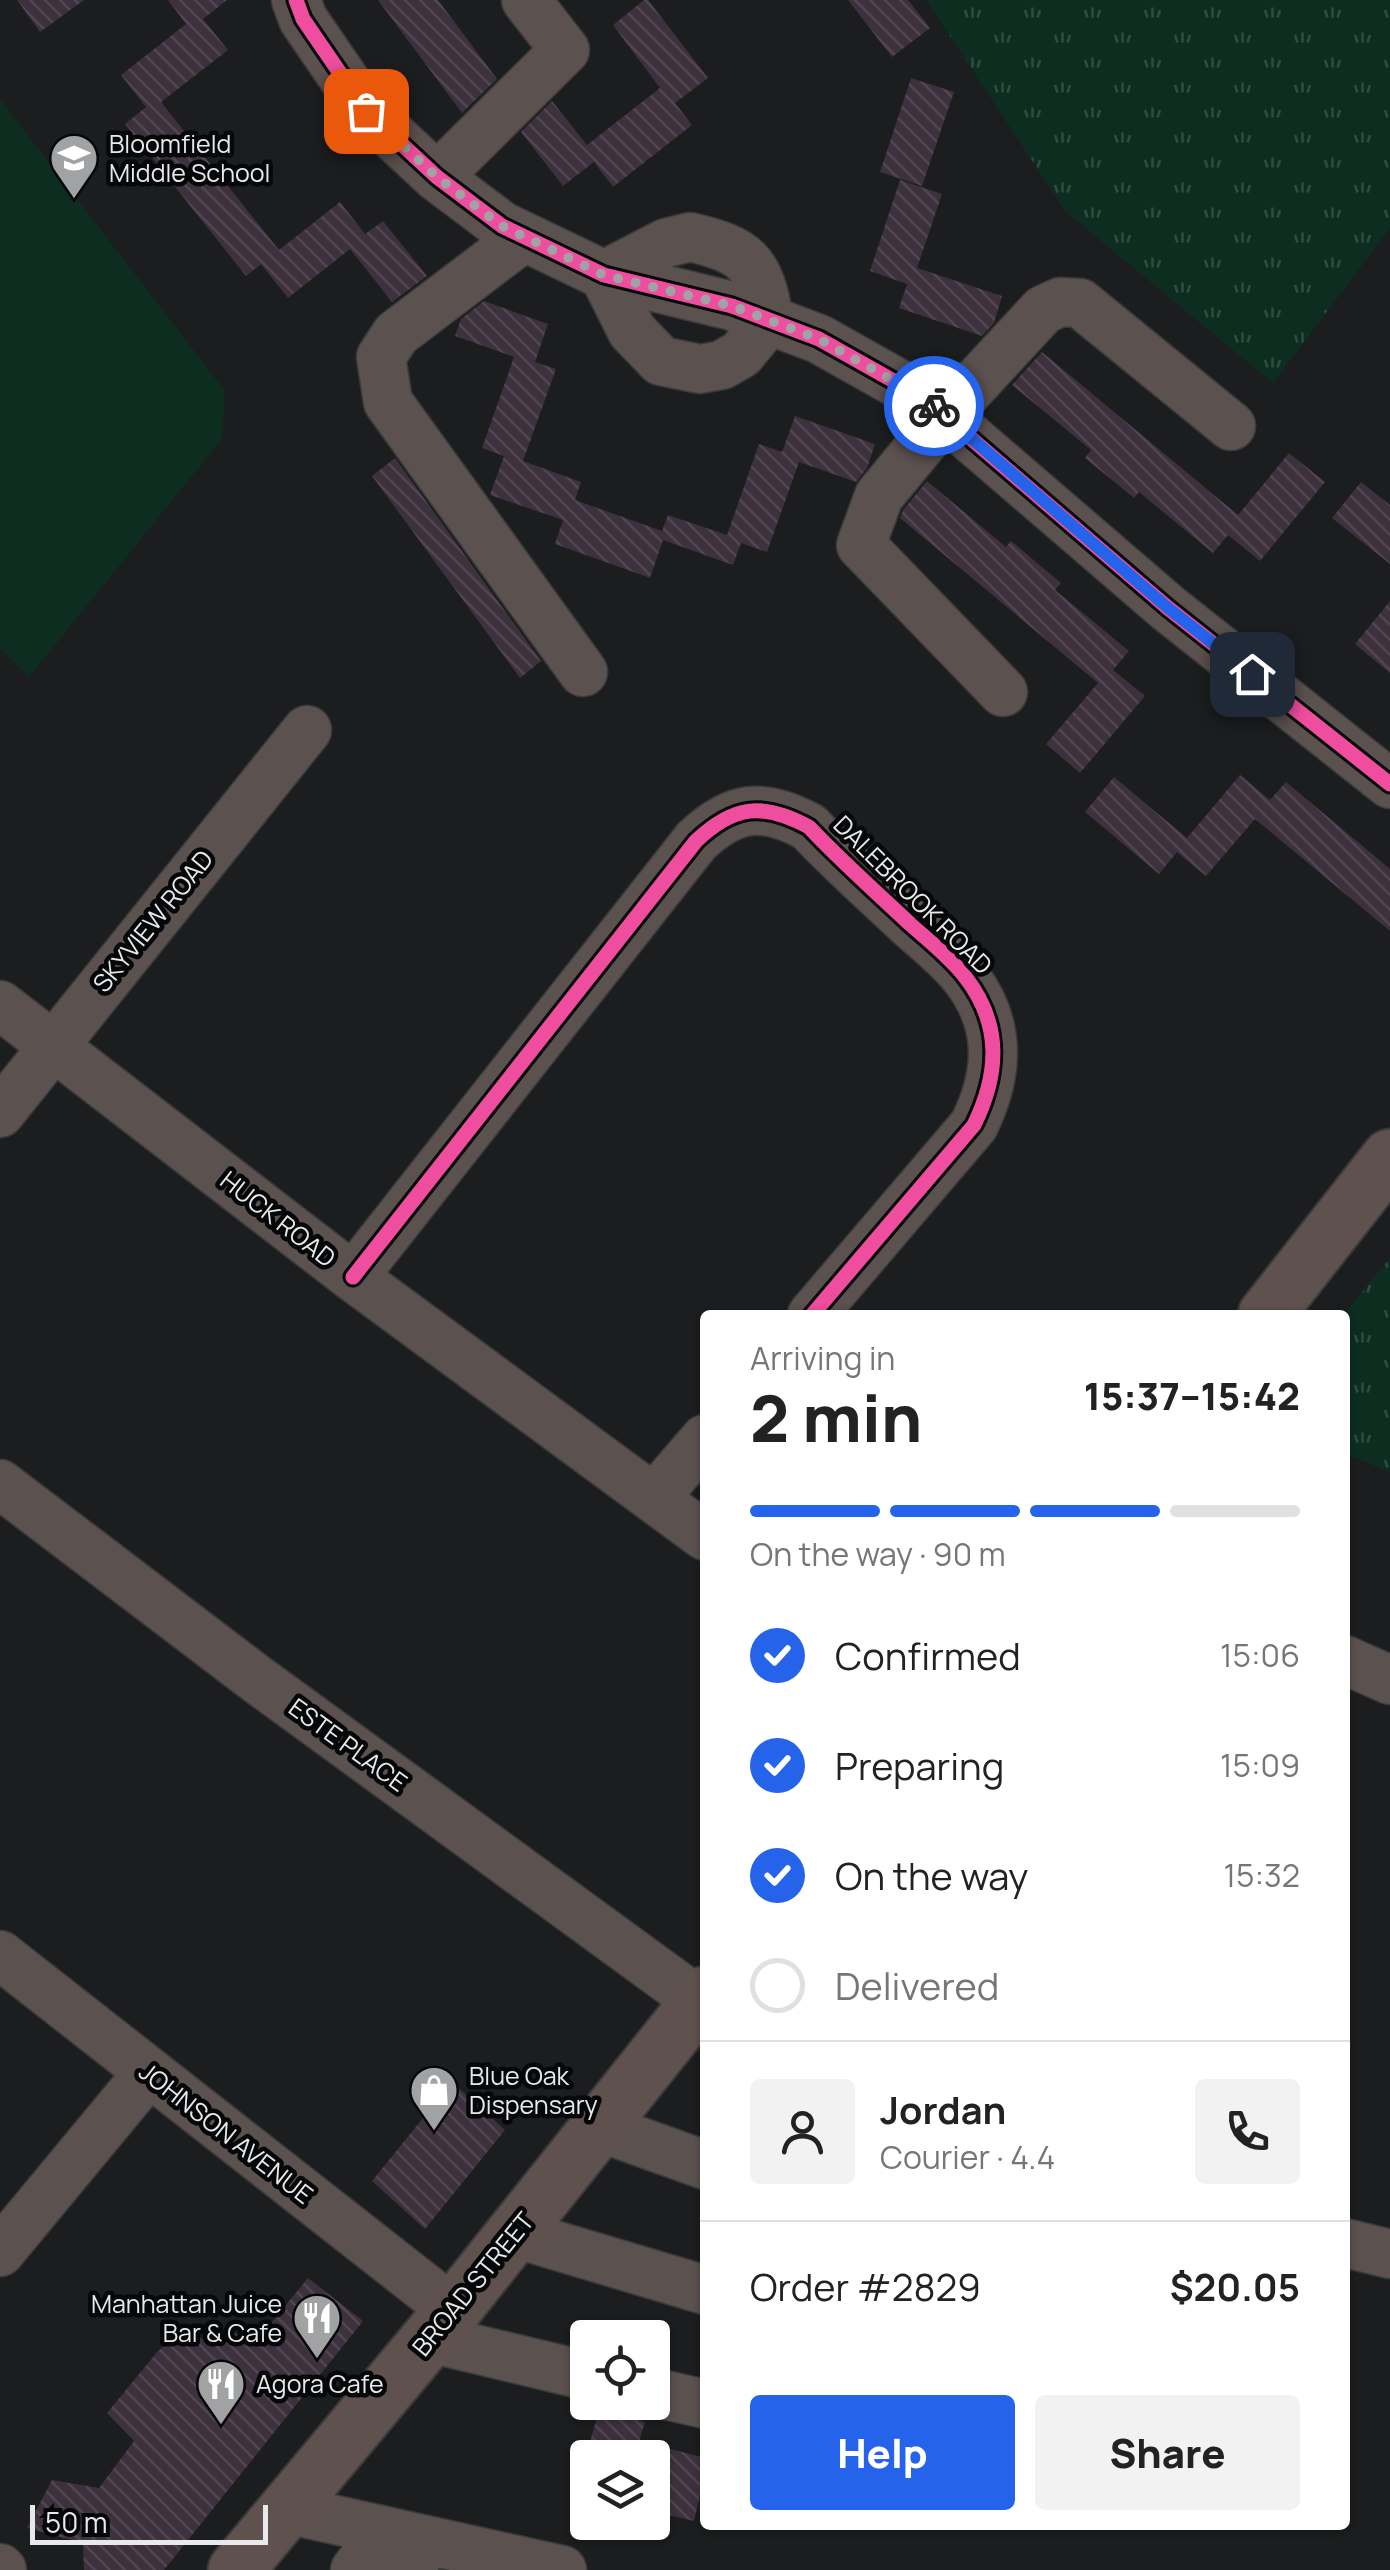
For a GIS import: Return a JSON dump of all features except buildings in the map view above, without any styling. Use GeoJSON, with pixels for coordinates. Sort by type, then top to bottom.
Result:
{"type":"FeatureCollection","features":[{"type":"Feature","properties":{"kind":"main road"},"geometry":{"type":"LineString","coordinates":[[1270,1310],[1390,1157]]}},
{"type":"Feature","properties":{"kind":"main road","name":"BROAD STREET"},"geometry":{"type":"LineString","coordinates":[[236,2570],[700,2004]]}},
{"type":"Feature","properties":{"kind":"street"},"geometry":{"type":"LineString","coordinates":[[296,0],[303,18],[366,111],[437,177],[502,226],[604,275],[732,306],[819,339],[924,398],[1168,608],[1390,784]]}},
{"type":"Feature","properties":{"kind":"street"},"geometry":{"type":"LineString","coordinates":[[437,177],[565,50],[526,0]]}},
{"type":"Feature","properties":{"kind":"street"},"geometry":{"type":"LineString","coordinates":[[524,237],[396,334],[381,357],[388,402],[583,672]]}},
{"type":"Feature","properties":{"kind":"street"},"geometry":{"type":"LineString","coordinates":[[604,275],[632,331],[661,362],[700,369],[722,365],[741,354],[769,320]]}},
{"type":"Feature","properties":{"kind":"street"},"geometry":{"type":"LineString","coordinates":[[1003,692],[861,545],[879,496],[944,416],[1044,310],[1060,302],[1080,303],[1231,426]]}},
{"type":"Feature","properties":{"kind":"street","name":"SKYVIEW ROAD"},"geometry":{"type":"LineString","coordinates":[[0,1113],[307,730]]}},
{"type":"Feature","properties":{"kind":"street","name":"DALEBROOK ROAD"},"geometry":{"type":"LineString","coordinates":[[353,1277],[696,841],[714,824],[737,813],[762,810],[787,814],[809,827],[959,970],[980,999],[994,1049],[993,1076],[974,1124],[816,1310]]}},
{"type":"Feature","properties":{"kind":"street","name":"HUCK ROAD"},"geometry":{"type":"LineString","coordinates":[[0,1005],[353,1277],[700,1532]]}},
{"type":"Feature","properties":{"kind":"street"},"geometry":{"type":"LineString","coordinates":[[654,1498],[700,1445]]}},
{"type":"Feature","properties":{"kind":"street","name":"ESTE PLACE"},"geometry":{"type":"LineString","coordinates":[[0,1484],[254,1677],[700,1998]]}},
{"type":"Feature","properties":{"kind":"street"},"geometry":{"type":"LineString","coordinates":[[1350,1662],[1390,1680]]}},
{"type":"Feature","properties":{"kind":"street","name":"JOHNSON AVENUE"},"geometry":{"type":"LineString","coordinates":[[0,1956],[149,2072],[441,2324]]}},
{"type":"Feature","properties":{"kind":"street"},"geometry":{"type":"LineString","coordinates":[[0,2252],[149,2072]]}},
{"type":"Feature","properties":{"kind":"street"},"geometry":{"type":"LineString","coordinates":[[599,2127],[700,2163]]}},
{"type":"Feature","properties":{"kind":"street"},"geometry":{"type":"LineString","coordinates":[[525,2220],[700,2263]]}},
{"type":"Feature","properties":{"kind":"street"},"geometry":{"type":"LineString","coordinates":[[525,2220],[700,2288]]}},
{"type":"Feature","properties":{"kind":"street"},"geometry":{"type":"LineString","coordinates":[[1350,2244],[1390,2254]]}},
{"type":"Feature","properties":{"kind":"street"},"geometry":{"type":"LineString","coordinates":[[441,2324],[570,2370]]}},
{"type":"Feature","properties":{"kind":"street"},"geometry":{"type":"LineString","coordinates":[[670,2396],[700,2403]]}},
{"type":"Feature","properties":{"kind":"street"},"geometry":{"type":"LineString","coordinates":[[286,2509],[427,2561]]}},
{"type":"Feature","properties":{"kind":"street"},"geometry":{"type":"LineString","coordinates":[[355,2570],[364,2558],[562,2570]]}},
{"type":"Feature","properties":{"kind":"green space"},"geometry":{"type":"Polygon","coordinates":[[[926,0],[1390,0],[1390,228],[1273,383],[1066,212],[926,0]]]}},
{"type":"Feature","properties":{"kind":"green space","name":"Bloomfield Middle School"},"geometry":{"type":"Polygon","coordinates":[[[0,99],[225,391],[222,439],[29,677],[0,648],[0,99]]]}},
{"type":"Feature","properties":{"kind":"green space"},"geometry":{"type":"Polygon","coordinates":[[[1390,1258],[1390,1472],[1350,1456],[1347,1310],[1390,1258]]]}},
{"type":"Feature","properties":{"kind":"cycle path"},"geometry":{"type":"LineString","coordinates":[[296,0],[303,19],[366,111],[437,177],[502,226],[604,275],[732,306],[819,339],[924,398],[1168,608],[1390,784]]}},
{"type":"Feature","properties":{"kind":"cycle path"},"geometry":{"type":"LineString","coordinates":[[353,1277],[696,841],[736,814],[763,811],[809,827],[954,964],[978,996],[993,1050],[988,1087],[974,1125],[816,1310]]}},
{"type":"Feature","properties":{"kind":"way so far"},"geometry":{"type":"LineString","coordinates":[[366,111],[437,177],[502,226],[604,275],[732,306],[819,339],[934,406]]}},
{"type":"Feature","properties":{"kind":"place","name":"Bloomfield Middle School"},"geometry":{"type":"Point","coordinates":[74,200]}},
{"type":"Feature","properties":{"kind":"place","name":"Blue Oak Dispensary"},"geometry":{"type":"Point","coordinates":[434,2132]}},
{"type":"Feature","properties":{"kind":"place","name":"Manhattan Juice Bar & Cafe"},"geometry":{"type":"Point","coordinates":[317,2360]}},
{"type":"Feature","properties":{"kind":"place","name":"Agora Cafe"},"geometry":{"type":"Point","coordinates":[221,2426]}},
{"type":"Feature","properties":{"kind":"route"},"geometry":{"type":"LineString","coordinates":[[934,406],[1168,608],[1252,674]]}}]}
